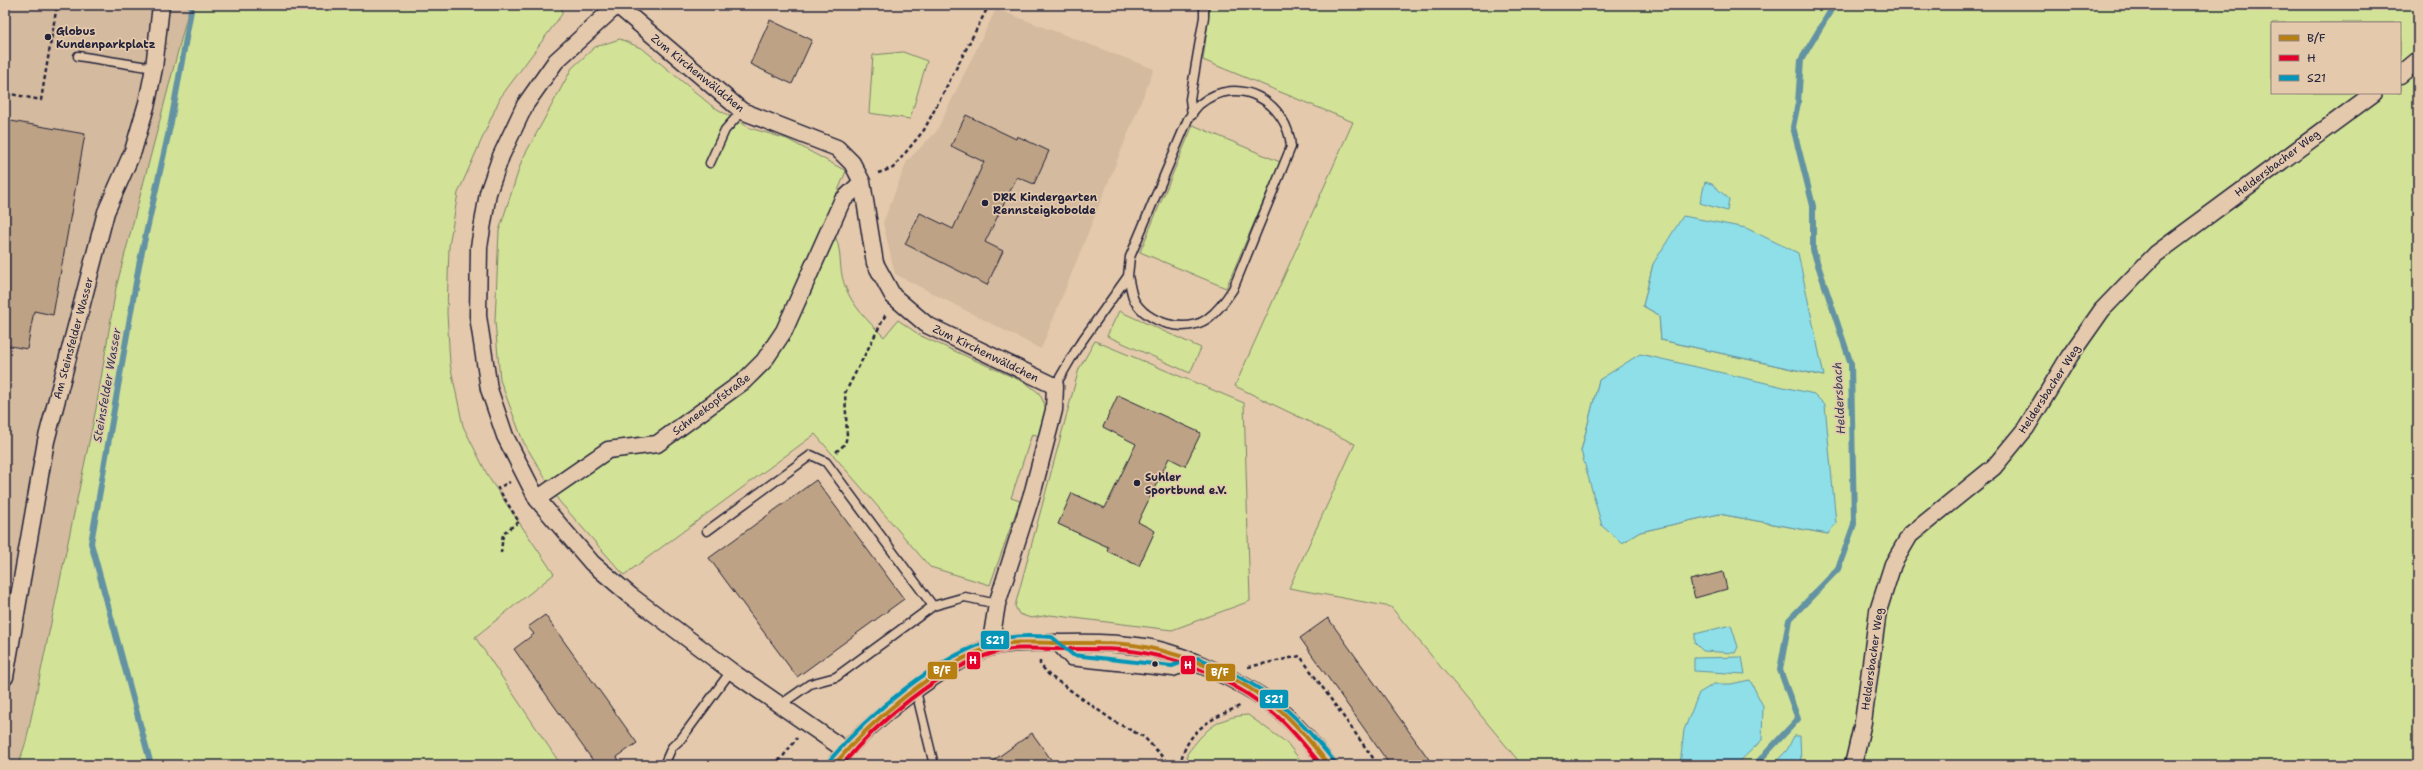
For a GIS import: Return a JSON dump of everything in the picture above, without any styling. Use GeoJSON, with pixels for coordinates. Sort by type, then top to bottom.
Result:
{"type":"FeatureCollection","features":[{"type":"Feature","properties":{"kind":"street","name":"Am Steinsfelder Wasser"},"geometry":{"type":"LineString","coordinates":[[5,677],[46,441],[106,212],[133,151],[154,68],[161,5]]}},
{"type":"Feature","properties":{"kind":"street","name":"Zum Kirchenwäldchen"},"geometry":{"type":"LineString","coordinates":[[617,5],[742,111],[837,148],[852,164],[862,182],[875,263],[893,296],[927,325],[1055,386]]}},
{"type":"Feature","properties":{"kind":"street"},"geometry":{"type":"LineString","coordinates":[[617,5],[556,61],[525,105],[501,156],[488,193],[480,247],[478,316],[489,389],[505,436],[537,499],[592,563],[631,596],[731,671],[809,723],[845,750]]}},
{"type":"Feature","properties":{"kind":"street"},"geometry":{"type":"LineString","coordinates":[[2401,74],[2418,60]]}},
{"type":"Feature","properties":{"kind":"street","name":"Heldersbacher Weg"},"geometry":{"type":"LineString","coordinates":[[1853,765],[1863,722],[1878,611],[1893,564],[1910,534],[1994,467],[2026,428],[2069,357],[2102,310],[2156,254],[2373,94]]}},
{"type":"Feature","properties":{"kind":"street","name":"Schneekopfstraße"},"geometry":{"type":"LineString","coordinates":[[537,499],[608,450],[657,444],[744,381],[764,361],[784,331],[842,201],[862,182]]}},
{"type":"Feature","properties":{"kind":"street"},"geometry":{"type":"LineString","coordinates":[[990,647],[997,604],[1035,484],[1054,410],[1055,386]]}},
{"type":"Feature","properties":{"kind":"street"},"geometry":{"type":"LineString","coordinates":[[834,765],[845,750],[883,715],[951,666],[990,647],[1015,642],[1115,644],[1147,648],[1196,664],[1249,688],[1262,696],[1307,738],[1329,765]]}},
{"type":"Feature","properties":{"kind":"lane"},"geometry":{"type":"LineString","coordinates":[[1192,115],[1190,99],[1204,17],[1204,5]]}},
{"type":"Feature","properties":{"kind":"lane"},"geometry":{"type":"LineString","coordinates":[[78,56],[154,68]]}},
{"type":"Feature","properties":{"kind":"lane"},"geometry":{"type":"LineString","coordinates":[[1238,90],[1251,93],[1272,104],[1282,117],[1290,133],[1291,147],[1233,289],[1223,304],[1206,320],[1185,327],[1165,323],[1145,314],[1134,299],[1128,276],[1130,257],[1192,115],[1200,104],[1221,94],[1238,90]]}},
{"type":"Feature","properties":{"kind":"lane"},"geometry":{"type":"LineString","coordinates":[[710,163],[725,130],[742,111]]}},
{"type":"Feature","properties":{"kind":"lane"},"geometry":{"type":"LineString","coordinates":[[1055,386],[1079,345],[1128,276]]}},
{"type":"Feature","properties":{"kind":"lane"},"geometry":{"type":"LineString","coordinates":[[707,531],[811,455],[826,462],[933,606]]}},
{"type":"Feature","properties":{"kind":"lane"},"geometry":{"type":"LineString","coordinates":[[780,705],[810,684],[836,677],[933,606],[965,597],[997,604]]}},
{"type":"Feature","properties":{"kind":"lane"},"geometry":{"type":"LineString","coordinates":[[1047,643],[1070,661],[1174,672],[1196,664]]}},
{"type":"Feature","properties":{"kind":"lane"},"geometry":{"type":"LineString","coordinates":[[664,765],[672,747],[681,739],[731,671]]}},
{"type":"Feature","properties":{"kind":"lane"},"geometry":{"type":"LineString","coordinates":[[916,691],[934,765]]}},
{"type":"Feature","properties":{"kind":"path"},"geometry":{"type":"LineString","coordinates":[[6,93],[41,100],[57,5]]}},
{"type":"Feature","properties":{"kind":"path"},"geometry":{"type":"LineString","coordinates":[[862,182],[873,174],[893,168],[911,148],[924,130],[989,5]]}},
{"type":"Feature","properties":{"kind":"path"},"geometry":{"type":"LineString","coordinates":[[826,462],[845,444],[848,436],[845,393],[880,326],[893,296]]}},
{"type":"Feature","properties":{"kind":"path"},"geometry":{"type":"LineString","coordinates":[[498,488],[518,522],[503,533],[501,553]]}},
{"type":"Feature","properties":{"kind":"path"},"geometry":{"type":"LineString","coordinates":[[1047,643],[1040,664],[1049,675],[1115,722],[1144,737],[1170,765]]}},
{"type":"Feature","properties":{"kind":"path"},"geometry":{"type":"LineString","coordinates":[[1219,674],[1300,656],[1378,765]]}},
{"type":"Feature","properties":{"kind":"path"},"geometry":{"type":"LineString","coordinates":[[1180,765],[1183,750],[1200,727],[1211,719],[1262,696]]}},
{"type":"Feature","properties":{"kind":"path"},"geometry":{"type":"LineString","coordinates":[[771,762],[781,759],[809,723]]}},
{"type":"Feature","properties":{"kind":"shaded area"},"geometry":{"type":"Polygon","coordinates":[[[5,5],[201,5],[59,765],[5,765],[5,5]]]}},
{"type":"Feature","properties":{"kind":"shaded area"},"geometry":{"type":"Polygon","coordinates":[[[996,9],[1154,69],[1041,349],[895,274],[883,223],[907,161],[936,132],[996,9]]]}},
{"type":"Feature","properties":{"kind":"green space"},"geometry":{"type":"Polygon","coordinates":[[[190,5],[562,5],[562,14],[500,98],[458,193],[449,246],[447,313],[450,364],[463,426],[489,478],[554,574],[475,637],[561,765],[18,765],[26,742],[96,409],[116,288],[190,5]]]}},
{"type":"Feature","properties":{"kind":"green space"},"geometry":{"type":"Polygon","coordinates":[[[1210,5],[2418,5],[2418,765],[1519,765],[1517,759],[1391,607],[1289,588],[1355,444],[1235,386],[1353,122],[1203,60],[1210,5]],[[1653,264],[1643,306],[1659,315],[1661,340],[1823,376],[1653,264]],[[1616,371],[1599,380],[1581,451],[1622,543],[1640,532],[1719,514],[1828,534],[1616,371]]]}},
{"type":"Feature","properties":{"kind":"green space"},"geometry":{"type":"Polygon","coordinates":[[[620,39],[643,49],[712,106],[750,128],[787,139],[846,171],[825,223],[832,230],[836,238],[840,253],[842,277],[848,293],[862,313],[884,337],[898,320],[921,336],[1026,383],[1039,393],[1049,413],[1041,436],[1032,434],[1011,498],[1020,501],[990,585],[930,567],[815,434],[624,575],[559,501],[523,441],[500,380],[495,321],[499,231],[522,160],[572,68],[595,47],[620,39]]]}},
{"type":"Feature","properties":{"kind":"green space"},"geometry":{"type":"Polygon","coordinates":[[[903,52],[927,61],[910,119],[869,113],[873,55],[903,52]]]}},
{"type":"Feature","properties":{"kind":"green space"},"geometry":{"type":"Polygon","coordinates":[[[1193,125],[1280,162],[1226,288],[1140,252],[1193,125]]]}},
{"type":"Feature","properties":{"kind":"green space"},"geometry":{"type":"Polygon","coordinates":[[[1119,311],[1201,348],[1190,373],[1107,336],[1119,311]]]}},
{"type":"Feature","properties":{"kind":"green space"},"geometry":{"type":"Polygon","coordinates":[[[1095,341],[1244,403],[1250,601],[1172,630],[1050,615],[1031,618],[1019,614],[1015,606],[1079,369],[1095,341]]]}},
{"type":"Feature","properties":{"kind":"green space"},"geometry":{"type":"Polygon","coordinates":[[[1248,715],[1287,743],[1304,765],[1188,765],[1187,754],[1200,738],[1213,726],[1237,716],[1248,715]]]}},
{"type":"Feature","properties":{"kind":"water"},"geometry":{"type":"Polygon","coordinates":[[[1705,182],[1712,184],[1729,199],[1727,211],[1700,203],[1705,182]]]}},
{"type":"Feature","properties":{"kind":"water"},"geometry":{"type":"Polygon","coordinates":[[[1683,216],[1746,228],[1798,253],[1824,376],[1661,340],[1659,315],[1643,306],[1653,264],[1683,216]]]}},
{"type":"Feature","properties":{"kind":"water"},"geometry":{"type":"Polygon","coordinates":[[[1640,354],[1814,394],[1825,405],[1836,523],[1828,534],[1719,514],[1640,532],[1622,543],[1602,526],[1581,451],[1599,380],[1640,354]]]}},
{"type":"Feature","properties":{"kind":"water"},"geometry":{"type":"Polygon","coordinates":[[[1731,625],[1738,647],[1735,653],[1703,651],[1695,643],[1695,634],[1731,625]]]}},
{"type":"Feature","properties":{"kind":"water"},"geometry":{"type":"Polygon","coordinates":[[[1742,657],[1745,674],[1694,671],[1694,658],[1742,657]]]}},
{"type":"Feature","properties":{"kind":"water"},"geometry":{"type":"Polygon","coordinates":[[[1750,680],[1763,706],[1762,740],[1736,765],[1680,765],[1684,730],[1699,693],[1714,684],[1731,684],[1750,680]]]}},
{"type":"Feature","properties":{"kind":"water"},"geometry":{"type":"Polygon","coordinates":[[[1794,736],[1800,736],[1801,765],[1773,765],[1787,750],[1794,736]]]}},
{"type":"Feature","properties":{"kind":"building"},"geometry":{"type":"Polygon","coordinates":[[[770,20],[812,40],[792,84],[750,64],[770,20]]]}},
{"type":"Feature","properties":{"kind":"building","name":"DRK Kindergarten Rennsteigkobolde"},"geometry":{"type":"Polygon","coordinates":[[[966,115],[1016,139],[1017,136],[1049,151],[1034,184],[1017,177],[985,242],[1003,251],[987,285],[905,244],[920,213],[953,229],[984,162],[951,146],[966,115]]]}},
{"type":"Feature","properties":{"kind":"building"},"geometry":{"type":"Polygon","coordinates":[[[5,120],[85,134],[53,315],[34,311],[27,349],[5,345],[5,120]]]}},
{"type":"Feature","properties":{"kind":"building","name":"Suhler Sportbund e.V."},"geometry":{"type":"Polygon","coordinates":[[[1118,395],[1201,433],[1185,466],[1169,458],[1138,522],[1155,531],[1139,566],[1107,551],[1108,547],[1058,524],[1072,493],[1105,508],[1136,444],[1103,427],[1118,395]]]}},
{"type":"Feature","properties":{"kind":"building"},"geometry":{"type":"Polygon","coordinates":[[[816,480],[904,599],[797,677],[709,558],[816,480]]]}},
{"type":"Feature","properties":{"kind":"building"},"geometry":{"type":"Polygon","coordinates":[[[1723,572],[1727,589],[1695,598],[1690,580],[1723,572]]]}},
{"type":"Feature","properties":{"kind":"building"},"geometry":{"type":"Polygon","coordinates":[[[545,615],[637,743],[617,757],[621,765],[596,765],[514,649],[534,634],[528,627],[545,615]]]}},
{"type":"Feature","properties":{"kind":"building"},"geometry":{"type":"Polygon","coordinates":[[[1328,618],[1433,765],[1390,765],[1300,638],[1328,618]]]}},
{"type":"Feature","properties":{"kind":"building"},"geometry":{"type":"Polygon","coordinates":[[[1032,733],[1055,765],[987,765],[1032,733]]]}},
{"type":"Feature","properties":{"kind":"waterway","name":"Steinsfelder Wasser"},"geometry":{"type":"LineString","coordinates":[[151,765],[91,543],[139,265],[171,122],[192,5]]}},
{"type":"Feature","properties":{"kind":"waterway","name":"Heldersbach"},"geometry":{"type":"LineString","coordinates":[[1755,765],[1798,719],[1780,670],[1789,620],[1838,569],[1854,524],[1851,364],[1813,250],[1813,206],[1793,127],[1798,103],[1801,60],[1834,5]]}},
{"type":"Feature","properties":{"kind":"transit line","name":"S21"},"geometry":{"type":"LineString","coordinates":[[829,761],[863,725],[906,688],[952,658],[975,646],[998,639],[1018,636],[1052,637],[1073,655],[1172,666],[1194,658]]}},
{"type":"Feature","properties":{"kind":"transit line","name":"B/F"},"geometry":{"type":"LineString","coordinates":[[834,765],[885,713],[927,680],[949,666],[992,647],[1010,643],[1028,642],[1135,645],[1181,656],[1199,663],[1251,689],[1267,700],[1288,717],[1329,765]]}},
{"type":"Feature","properties":{"kind":"transit line","name":"H"},"geometry":{"type":"LineString","coordinates":[[842,765],[856,748],[891,715],[931,684],[952,671],[993,653],[1010,649],[1028,648],[1134,651],[1161,657],[1197,668],[1248,694],[1263,705],[1289,727],[1321,765]]}},
{"type":"Feature","properties":{"kind":"transit line","name":"S21"},"geometry":{"type":"LineString","coordinates":[[1198,658],[1240,677],[1274,699],[1303,726],[1334,761]]}},
{"type":"Feature","properties":{"kind":"place","name":"Globus Kundenparkplatz"},"geometry":{"type":"Point","coordinates":[48,37]}},
{"type":"Feature","properties":{"kind":"place","name":"DRK Kindergarten Rennsteigkobolde"},"geometry":{"type":"Point","coordinates":[985,203]}},
{"type":"Feature","properties":{"kind":"place","name":"Suhler Sportbund e.V."},"geometry":{"type":"Point","coordinates":[1137,483]}}]}
